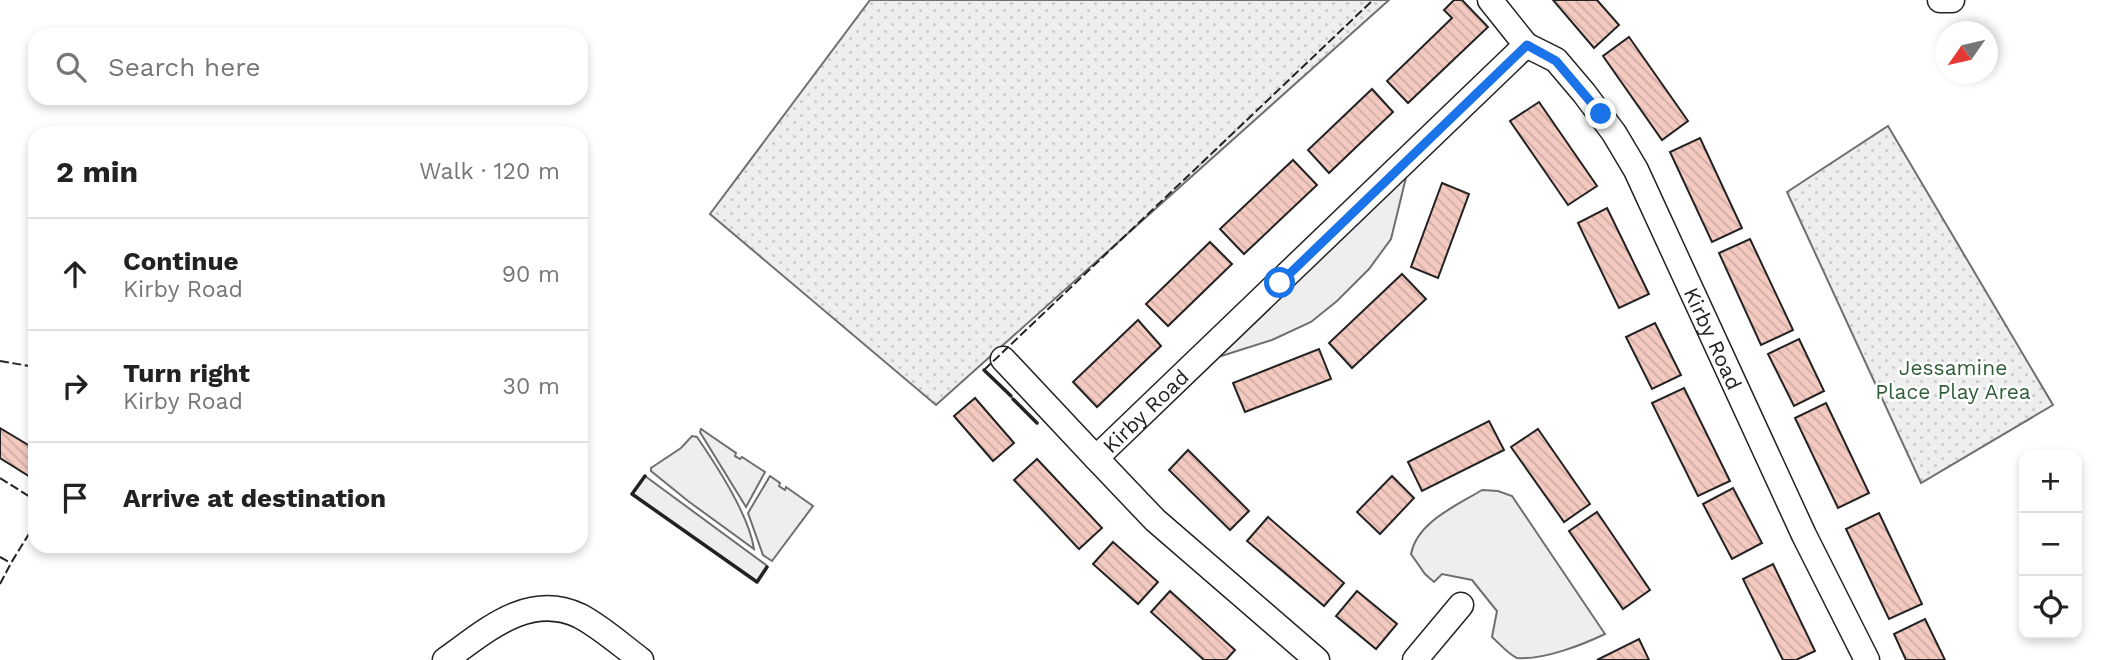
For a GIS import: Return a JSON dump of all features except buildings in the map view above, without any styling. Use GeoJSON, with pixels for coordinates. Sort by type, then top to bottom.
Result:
{"type":"FeatureCollection","features":[{"type":"Feature","properties":{"kind":"street","name":"Kirby Road"},"geometry":{"type":"LineString","coordinates":[[1489,0],[1527,45],[1556,61],[1563,69],[1601,114],[1636,170],[1804,535],[1867,660]]}},
{"type":"Feature","properties":{"kind":"street"},"geometry":{"type":"LineString","coordinates":[[1940,0],[1952,0]]}},
{"type":"Feature","properties":{"kind":"street","name":"Kirby Road"},"geometry":{"type":"LineString","coordinates":[[1097,458],[1527,45]]}},
{"type":"Feature","properties":{"kind":"street","name":"Kirby Road"},"geometry":{"type":"LineString","coordinates":[[1003,359],[1155,520],[1317,660]]}},
{"type":"Feature","properties":{"kind":"street"},"geometry":{"type":"LineString","coordinates":[[1415,660],[1461,605]]}},
{"type":"Feature","properties":{"kind":"street"},"geometry":{"type":"LineString","coordinates":[[445,660],[516,613],[538,608],[579,616],[641,660]]}},
{"type":"Feature","properties":{"kind":"green space"},"geometry":{"type":"Polygon","coordinates":[[[870,0],[1389,0],[936,405],[710,214],[870,0]]]}},
{"type":"Feature","properties":{"kind":"green space","name":"Jessamine Place Play Area"},"geometry":{"type":"Polygon","coordinates":[[[1888,126],[2053,405],[1921,483],[1787,192],[1888,126]]]}},
{"type":"Feature","properties":{"kind":"green space"},"geometry":{"type":"Polygon","coordinates":[[[1411,157],[1391,239],[1369,269],[1337,301],[1311,322],[1272,340],[1196,364],[1411,157]]]}},
{"type":"Feature","properties":{"kind":"green space"},"geometry":{"type":"Polygon","coordinates":[[[701,429],[736,453],[735,456],[740,459],[742,457],[765,472],[746,507],[700,432],[701,429]]]}},
{"type":"Feature","properties":{"kind":"green space"},"geometry":{"type":"Polygon","coordinates":[[[692,436],[697,437],[731,491],[746,521],[754,549],[651,471],[651,468],[681,448],[692,436]]]}},
{"type":"Feature","properties":{"kind":"green space"},"geometry":{"type":"Polygon","coordinates":[[[645,476],[766,565],[757,582],[632,494],[645,476]]]}},
{"type":"Feature","properties":{"kind":"green space"},"geometry":{"type":"Polygon","coordinates":[[[770,476],[780,483],[779,486],[785,490],[786,487],[813,506],[772,561],[763,555],[748,513],[770,476]]]}},
{"type":"Feature","properties":{"kind":"green space"},"geometry":{"type":"Polygon","coordinates":[[[1482,490],[1498,491],[1512,496],[1605,634],[1551,654],[1517,658],[1492,637],[1497,611],[1472,580],[1442,574],[1434,582],[1425,574],[1411,554],[1421,533],[1439,516],[1482,490]]]}},
{"type":"Feature","properties":{"kind":"fence"},"geometry":{"type":"LineString","coordinates":[[984,370],[1373,0]]}},
{"type":"Feature","properties":{"kind":"fence"},"geometry":{"type":"LineString","coordinates":[[0,361],[28,366]]}},
{"type":"Feature","properties":{"kind":"fence"},"geometry":{"type":"LineString","coordinates":[[0,478],[28,496]]}},
{"type":"Feature","properties":{"kind":"fence"},"geometry":{"type":"LineString","coordinates":[[0,584],[28,535]]}},
{"type":"Feature","properties":{"kind":"fence"},"geometry":{"type":"LineString","coordinates":[[0,557],[11,563]]}},
{"type":"Feature","properties":{"kind":"wall"},"geometry":{"type":"LineString","coordinates":[[984,370],[1011,396]]}},
{"type":"Feature","properties":{"kind":"wall"},"geometry":{"type":"LineString","coordinates":[[1013,399],[1037,423]]}},
{"type":"Feature","properties":{"kind":"wall"},"geometry":{"type":"LineString","coordinates":[[645,476],[632,494],[757,582],[767,567]]}},
{"type":"Feature","properties":{"kind":"route"},"geometry":{"type":"LineString","coordinates":[[1280,283],[1527,45],[1556,61],[1601,114]]}}]}
